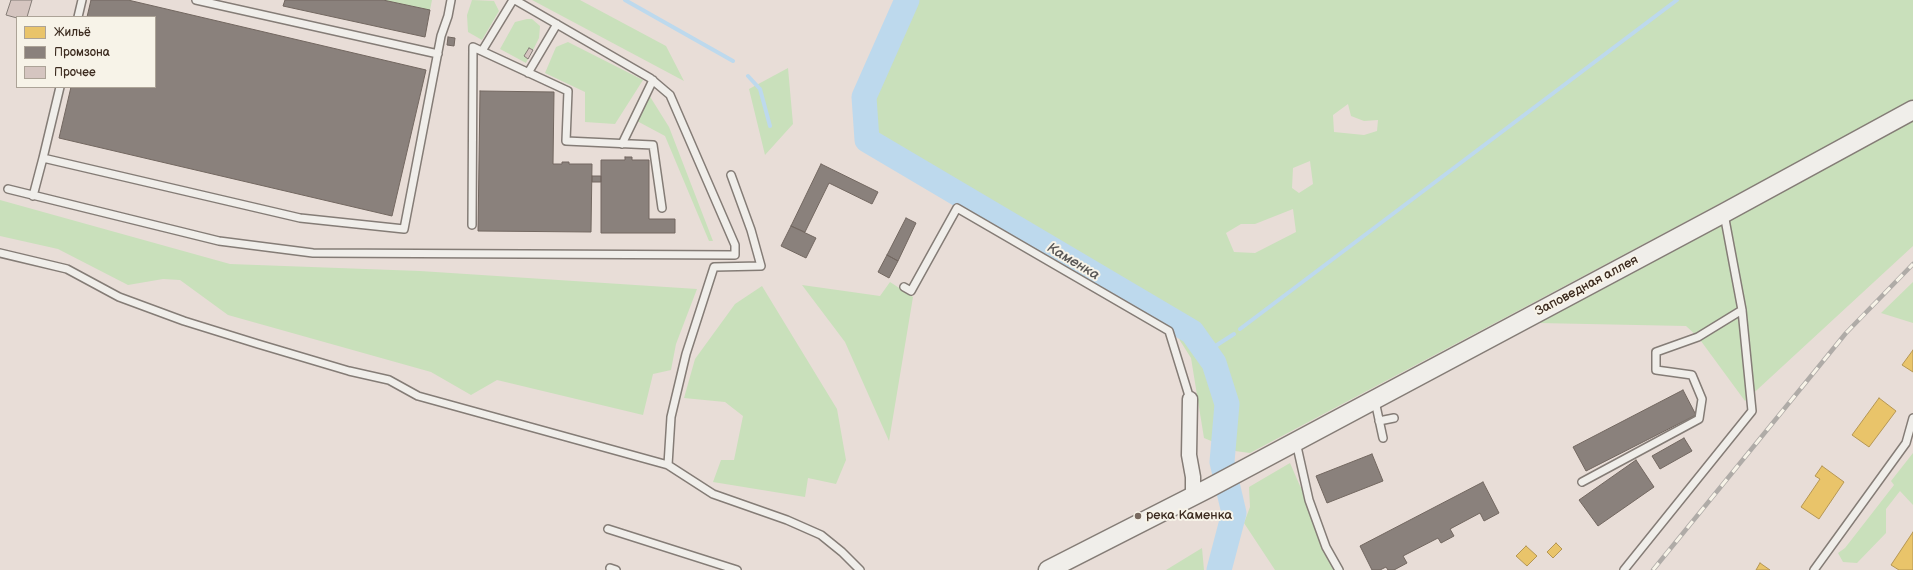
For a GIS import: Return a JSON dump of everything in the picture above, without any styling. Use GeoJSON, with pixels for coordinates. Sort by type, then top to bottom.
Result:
{"type":"FeatureCollection","features":[{"type":"Feature","properties":{"kind":"street","name":"Заповедная аллея"},"geometry":{"type":"LineString","coordinates":[[1193,497],[1724,213],[1913,110]]}},
{"type":"Feature","properties":{"kind":"street"},"geometry":{"type":"LineString","coordinates":[[1048,570],[1193,497],[1193,477],[1189,455],[1190,399]]}},
{"type":"Feature","properties":{"kind":"lane"},"geometry":{"type":"LineString","coordinates":[[78,16],[82,0]]}},
{"type":"Feature","properties":{"kind":"lane"},"geometry":{"type":"LineString","coordinates":[[196,0],[438,54]]}},
{"type":"Feature","properties":{"kind":"lane"},"geometry":{"type":"LineString","coordinates":[[43,158],[300,218],[404,229],[438,54],[451,0]]}},
{"type":"Feature","properties":{"kind":"lane"},"geometry":{"type":"LineString","coordinates":[[8,189],[219,241],[313,253],[735,255],[734,245],[677,108],[670,95],[653,80],[514,0],[482,51]]}},
{"type":"Feature","properties":{"kind":"lane"},"geometry":{"type":"LineString","coordinates":[[528,73],[557,24]]}},
{"type":"Feature","properties":{"kind":"lane"},"geometry":{"type":"LineString","coordinates":[[472,225],[473,47],[568,91],[566,141],[653,145],[662,208]]}},
{"type":"Feature","properties":{"kind":"lane"},"geometry":{"type":"LineString","coordinates":[[622,144],[653,80]]}},
{"type":"Feature","properties":{"kind":"lane"},"geometry":{"type":"LineString","coordinates":[[33,196],[60,88]]}},
{"type":"Feature","properties":{"kind":"lane"},"geometry":{"type":"LineString","coordinates":[[668,465],[671,417],[686,354],[714,267],[761,266],[751,230],[731,175]]}},
{"type":"Feature","properties":{"kind":"lane"},"geometry":{"type":"LineString","coordinates":[[904,287],[911,291],[957,208],[1169,331],[1190,399]]}},
{"type":"Feature","properties":{"kind":"lane"},"geometry":{"type":"LineString","coordinates":[[1624,570],[1752,411],[1742,310],[1724,213]]}},
{"type":"Feature","properties":{"kind":"lane"},"geometry":{"type":"LineString","coordinates":[[0,253],[67,269],[119,297],[184,321],[258,344],[389,380],[418,396],[668,465],[713,494],[787,520],[821,535],[842,552],[860,570]]}},
{"type":"Feature","properties":{"kind":"lane"},"geometry":{"type":"LineString","coordinates":[[1582,482],[1699,419],[1702,399],[1692,375],[1656,370],[1656,352],[1698,337],[1742,310]]}},
{"type":"Feature","properties":{"kind":"lane"},"geometry":{"type":"LineString","coordinates":[[1374,399],[1383,438]]}},
{"type":"Feature","properties":{"kind":"lane"},"geometry":{"type":"LineString","coordinates":[[1379,421],[1394,418]]}},
{"type":"Feature","properties":{"kind":"lane"},"geometry":{"type":"LineString","coordinates":[[1815,570],[1906,443],[1913,418]]}},
{"type":"Feature","properties":{"kind":"lane"},"geometry":{"type":"LineString","coordinates":[[1296,442],[1309,500],[1326,547],[1339,570]]}},
{"type":"Feature","properties":{"kind":"lane"},"geometry":{"type":"LineString","coordinates":[[608,529],[737,570]]}},
{"type":"Feature","properties":{"kind":"green space"},"geometry":{"type":"Polygon","coordinates":[[[383,0],[432,0],[430,10],[383,0]]]}},
{"type":"Feature","properties":{"kind":"green space"},"geometry":{"type":"Polygon","coordinates":[[[472,0],[494,1],[499,11],[482,40],[468,32],[467,15],[472,0]]]}},
{"type":"Feature","properties":{"kind":"green space"},"geometry":{"type":"Polygon","coordinates":[[[532,0],[580,0],[666,46],[684,81],[532,0]]]}},
{"type":"Feature","properties":{"kind":"green space"},"geometry":{"type":"Polygon","coordinates":[[[917,0],[1913,0],[1913,101],[1250,453],[1235,451],[1204,438],[1191,358],[1172,328],[869,143],[873,100],[917,0]],[[1348,104],[1333,115],[1334,132],[1364,135],[1377,131],[1378,120],[1364,121],[1351,116],[1348,104]],[[1310,161],[1293,168],[1292,188],[1299,193],[1313,184],[1310,161]],[[1293,209],[1255,224],[1241,224],[1226,233],[1234,252],[1255,253],[1296,232],[1293,209]]]}},
{"type":"Feature","properties":{"kind":"green space"},"geometry":{"type":"Polygon","coordinates":[[[532,19],[540,26],[539,38],[533,50],[529,48],[524,56],[528,59],[526,63],[500,49],[515,22],[532,19]]]}},
{"type":"Feature","properties":{"kind":"green space"},"geometry":{"type":"Polygon","coordinates":[[[568,42],[643,80],[615,124],[585,122],[585,92],[545,73],[556,47],[568,42]]]}},
{"type":"Feature","properties":{"kind":"green space"},"geometry":{"type":"Polygon","coordinates":[[[788,68],[793,124],[765,155],[749,89],[788,68]]]}},
{"type":"Feature","properties":{"kind":"green space"},"geometry":{"type":"Polygon","coordinates":[[[649,95],[669,127],[713,241],[709,241],[665,136],[637,121],[649,95]]]}},
{"type":"Feature","properties":{"kind":"green space"},"geometry":{"type":"Polygon","coordinates":[[[1913,121],[1913,246],[1745,401],[1698,337],[1686,326],[1538,323],[1913,121]]]}},
{"type":"Feature","properties":{"kind":"green space"},"geometry":{"type":"Polygon","coordinates":[[[0,200],[230,264],[420,271],[697,289],[676,344],[671,370],[653,374],[643,415],[497,380],[471,395],[431,372],[228,315],[180,280],[163,279],[128,285],[58,249],[0,236],[0,200]]]}},
{"type":"Feature","properties":{"kind":"green space"},"geometry":{"type":"Polygon","coordinates":[[[890,282],[913,297],[889,441],[845,342],[802,285],[880,296],[890,282]]]}},
{"type":"Feature","properties":{"kind":"green space"},"geometry":{"type":"Polygon","coordinates":[[[1913,282],[1913,323],[1881,313],[1913,282]]]}},
{"type":"Feature","properties":{"kind":"green space"},"geometry":{"type":"Polygon","coordinates":[[[762,286],[837,409],[846,460],[836,484],[808,478],[805,497],[713,482],[721,460],[734,460],[743,416],[725,402],[684,398],[695,359],[735,304],[762,286]]]}},
{"type":"Feature","properties":{"kind":"green space"},"geometry":{"type":"Polygon","coordinates":[[[1913,453],[1913,505],[1900,491],[1886,509],[1886,533],[1857,563],[1843,562],[1838,553],[1845,548],[1894,485],[1891,481],[1913,453]]]}},
{"type":"Feature","properties":{"kind":"green space"},"geometry":{"type":"Polygon","coordinates":[[[1290,463],[1300,486],[1309,500],[1339,570],[1275,570],[1244,523],[1250,507],[1249,487],[1290,463]]]}},
{"type":"Feature","properties":{"kind":"green space"},"geometry":{"type":"Polygon","coordinates":[[[1202,548],[1204,570],[1166,570],[1202,548]]]}},
{"type":"Feature","properties":{"kind":"building: Жильё"},"geometry":{"type":"Polygon","coordinates":[[[1913,350],[1913,372],[1902,365],[1913,350]]]}},
{"type":"Feature","properties":{"kind":"building: Жильё"},"geometry":{"type":"Polygon","coordinates":[[[1879,398],[1896,411],[1869,447],[1852,435],[1879,398]]]}},
{"type":"Feature","properties":{"kind":"building: Жильё"},"geometry":{"type":"Polygon","coordinates":[[[1822,466],[1844,482],[1819,519],[1801,507],[1820,479],[1815,476],[1822,466]]]}},
{"type":"Feature","properties":{"kind":"building: Жильё"},"geometry":{"type":"Polygon","coordinates":[[[1913,532],[1913,570],[1899,570],[1891,565],[1913,532]]]}},
{"type":"Feature","properties":{"kind":"building: Жильё"},"geometry":{"type":"Polygon","coordinates":[[[1556,543],[1562,549],[1553,558],[1547,552],[1556,543]]]}},
{"type":"Feature","properties":{"kind":"building: Жильё"},"geometry":{"type":"Polygon","coordinates":[[[1526,546],[1537,556],[1527,566],[1516,556],[1526,546]]]}},
{"type":"Feature","properties":{"kind":"building: Жильё"},"geometry":{"type":"Polygon","coordinates":[[[1760,563],[1770,570],[1756,570],[1760,563]]]}},
{"type":"Feature","properties":{"kind":"building: Промзона"},"geometry":{"type":"Polygon","coordinates":[[[91,0],[128,0],[426,70],[392,216],[59,138],[71,88],[156,88],[156,16],[87,16],[91,0]]]}},
{"type":"Feature","properties":{"kind":"building: Промзона"},"geometry":{"type":"Polygon","coordinates":[[[285,0],[383,0],[430,10],[425,37],[283,6],[285,0]]]}},
{"type":"Feature","properties":{"kind":"building: Промзона"},"geometry":{"type":"Polygon","coordinates":[[[448,37],[455,38],[454,46],[447,45],[448,37]]]}},
{"type":"Feature","properties":{"kind":"building: Промзона"},"geometry":{"type":"Polygon","coordinates":[[[480,91],[554,92],[553,164],[569,162],[569,164],[592,164],[591,232],[478,231],[480,91]]]}},
{"type":"Feature","properties":{"kind":"building: Промзона"},"geometry":{"type":"Polygon","coordinates":[[[625,157],[632,157],[632,160],[649,160],[649,219],[675,219],[675,233],[601,233],[601,160],[625,160],[625,157]]]}},
{"type":"Feature","properties":{"kind":"building: Промзона"},"geometry":{"type":"Polygon","coordinates":[[[821,164],[878,192],[872,204],[829,183],[805,232],[791,226],[821,164]]]}},
{"type":"Feature","properties":{"kind":"building: Промзона"},"geometry":{"type":"Polygon","coordinates":[[[592,176],[601,176],[601,182],[592,182],[592,176]]]}},
{"type":"Feature","properties":{"kind":"building: Промзона"},"geometry":{"type":"Polygon","coordinates":[[[906,218],[916,223],[898,261],[887,255],[906,218]]]}},
{"type":"Feature","properties":{"kind":"building: Промзона"},"geometry":{"type":"Polygon","coordinates":[[[791,226],[816,238],[806,258],[781,246],[791,226]]]}},
{"type":"Feature","properties":{"kind":"building: Промзона"},"geometry":{"type":"Polygon","coordinates":[[[887,255],[898,261],[889,278],[878,272],[887,255]]]}},
{"type":"Feature","properties":{"kind":"building: Промзона"},"geometry":{"type":"Polygon","coordinates":[[[1683,390],[1696,415],[1586,471],[1573,447],[1683,390]]]}},
{"type":"Feature","properties":{"kind":"building: Промзона"},"geometry":{"type":"Polygon","coordinates":[[[1684,438],[1692,451],[1660,469],[1652,456],[1684,438]]]}},
{"type":"Feature","properties":{"kind":"building: Промзона"},"geometry":{"type":"Polygon","coordinates":[[[1372,454],[1383,481],[1327,503],[1316,476],[1372,454]]]}},
{"type":"Feature","properties":{"kind":"building: Промзона"},"geometry":{"type":"Polygon","coordinates":[[[1636,460],[1654,487],[1598,526],[1579,500],[1636,460]]]}},
{"type":"Feature","properties":{"kind":"building: Промзона"},"geometry":{"type":"Polygon","coordinates":[[[1483,482],[1499,513],[1484,521],[1480,513],[1450,529],[1454,536],[1441,543],[1438,538],[1403,556],[1407,563],[1394,570],[1388,570],[1386,567],[1380,570],[1372,570],[1360,546],[1483,482]]]}},
{"type":"Feature","properties":{"kind":"building: Прочее"},"geometry":{"type":"Polygon","coordinates":[[[11,0],[32,0],[27,16],[16,16],[16,18],[6,15],[11,0]]]}},
{"type":"Feature","properties":{"kind":"building: Прочее"},"geometry":{"type":"Polygon","coordinates":[[[529,48],[533,50],[528,59],[524,56],[529,48]]]}},
{"type":"Feature","properties":{"kind":"waterway"},"geometry":{"type":"LineString","coordinates":[[625,0],[733,61]]}},
{"type":"Feature","properties":{"kind":"waterway","name":"Каменка"},"geometry":{"type":"LineString","coordinates":[[907,0],[864,97],[867,140],[1192,332],[1214,363],[1227,404],[1222,462],[1234,513],[1219,570]]}},
{"type":"Feature","properties":{"kind":"waterway"},"geometry":{"type":"LineString","coordinates":[[1240,329],[1677,0]]}},
{"type":"Feature","properties":{"kind":"waterway"},"geometry":{"type":"LineString","coordinates":[[748,76],[760,89],[770,126]]}},
{"type":"Feature","properties":{"kind":"waterway"},"geometry":{"type":"LineString","coordinates":[[1206,352],[1234,334]]}},
{"type":"Feature","properties":{"kind":"railway"},"geometry":{"type":"LineString","coordinates":[[1653,570],[1846,333],[1913,264]]}},
{"type":"Feature","properties":{"kind":"place","name":"река Каменка"},"geometry":{"type":"Point","coordinates":[1138,516]}}]}
